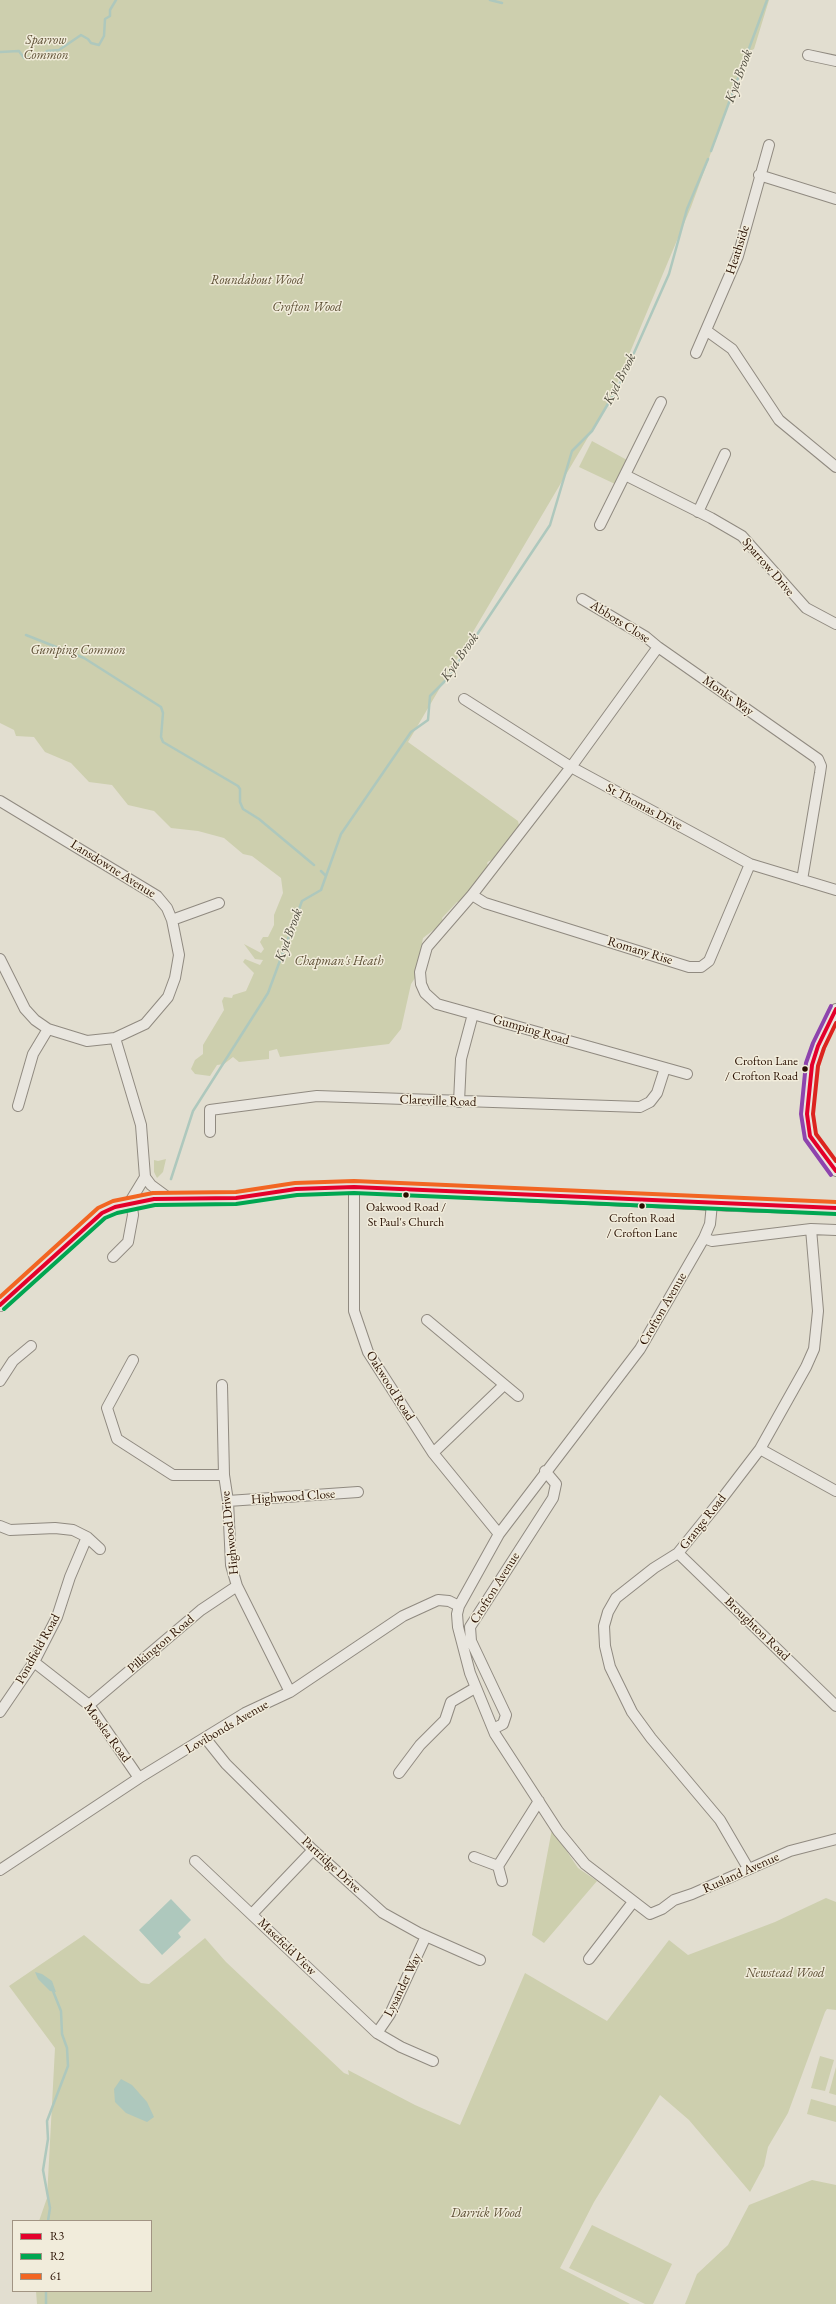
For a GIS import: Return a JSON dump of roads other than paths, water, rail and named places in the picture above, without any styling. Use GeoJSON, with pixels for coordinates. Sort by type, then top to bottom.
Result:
{"type":"FeatureCollection","features":[{"type":"Feature","properties":{"kind":"main road"},"geometry":{"type":"LineString","coordinates":[[0,1305],[102,1213],[131,1203],[147,1200],[236,1198],[296,1189],[354,1187],[712,1204],[836,1208]]}},
{"type":"Feature","properties":{"kind":"street"},"geometry":{"type":"LineString","coordinates":[[808,55],[836,61]]}},
{"type":"Feature","properties":{"kind":"street","name":"Heathside"},"geometry":{"type":"LineString","coordinates":[[696,352],[707,331],[738,256],[759,175],[769,144]]}},
{"type":"Feature","properties":{"kind":"street"},"geometry":{"type":"LineString","coordinates":[[759,175],[836,199]]}},
{"type":"Feature","properties":{"kind":"street"},"geometry":{"type":"LineString","coordinates":[[707,331],[732,349],[779,420],[836,468]]}},
{"type":"Feature","properties":{"kind":"street"},"geometry":{"type":"LineString","coordinates":[[600,525],[661,402]]}},
{"type":"Feature","properties":{"kind":"street"},"geometry":{"type":"LineString","coordinates":[[698,512],[725,454]]}},
{"type":"Feature","properties":{"kind":"street","name":"Sparrow Drive"},"geometry":{"type":"LineString","coordinates":[[625,475],[742,536],[806,608],[836,624]]}},
{"type":"Feature","properties":{"kind":"street","name":"Abbots Close"},"geometry":{"type":"LineString","coordinates":[[582,599],[646,637],[658,647]]}},
{"type":"Feature","properties":{"kind":"street"},"geometry":{"type":"LineString","coordinates":[[472,895],[571,767],[658,647]]}},
{"type":"Feature","properties":{"kind":"street","name":"Monks Way"},"geometry":{"type":"LineString","coordinates":[[658,647],[818,759],[821,766],[802,880]]}},
{"type":"Feature","properties":{"kind":"street","name":"St Thomas Drive"},"geometry":{"type":"LineString","coordinates":[[464,700],[571,767],[750,864],[836,890]]}},
{"type":"Feature","properties":{"kind":"street","name":"Lansdowne Avenue"},"geometry":{"type":"LineString","coordinates":[[0,802],[147,889],[157,896],[167,908],[172,920],[179,955],[175,978],[168,997],[145,1024],[115,1038],[87,1041],[48,1029]]}},
{"type":"Feature","properties":{"kind":"street","name":"Romany Rise"},"geometry":{"type":"LineString","coordinates":[[472,895],[486,903],[689,966],[700,966],[709,961],[750,864]]}},
{"type":"Feature","properties":{"kind":"street","name":"Gumping Road"},"geometry":{"type":"LineString","coordinates":[[472,895],[427,946],[420,972],[421,984],[425,993],[437,1004],[687,1074]]}},
{"type":"Feature","properties":{"kind":"street"},"geometry":{"type":"LineString","coordinates":[[172,920],[219,903]]}},
{"type":"Feature","properties":{"kind":"street"},"geometry":{"type":"LineString","coordinates":[[0,959],[25,1009],[48,1029],[33,1054],[18,1106]]}},
{"type":"Feature","properties":{"kind":"street"},"geometry":{"type":"LineString","coordinates":[[836,1009],[818,1046],[812,1066],[807,1126],[813,1141],[836,1171]]}},
{"type":"Feature","properties":{"kind":"street"},"geometry":{"type":"LineString","coordinates":[[459,1102],[461,1059],[473,1014]]}},
{"type":"Feature","properties":{"kind":"street"},"geometry":{"type":"LineString","coordinates":[[115,1038],[141,1125],[145,1177],[151,1185],[170,1199]]}},
{"type":"Feature","properties":{"kind":"street","name":"Clareville Road"},"geometry":{"type":"LineString","coordinates":[[210,1132],[210,1110],[316,1096],[640,1107],[650,1102],[657,1093],[665,1068]]}},
{"type":"Feature","properties":{"kind":"street"},"geometry":{"type":"LineString","coordinates":[[113,1257],[128,1242],[133,1215],[131,1203],[132,1196],[145,1177]]}},
{"type":"Feature","properties":{"kind":"street","name":"Oakwood Road"},"geometry":{"type":"LineString","coordinates":[[354,1187],[354,1311],[368,1352],[433,1452],[499,1534]]}},
{"type":"Feature","properties":{"kind":"street","name":"Crofton Avenue"},"geometry":{"type":"LineString","coordinates":[[650,1914],[585,1864],[558,1831],[493,1729],[476,1688],[458,1628],[457,1614],[459,1606],[499,1534],[545,1471],[640,1349],[704,1238],[710,1224],[712,1204]]}},
{"type":"Feature","properties":{"kind":"street"},"geometry":{"type":"LineString","coordinates":[[704,1238],[712,1241],[811,1229],[836,1230]]}},
{"type":"Feature","properties":{"kind":"street","name":"Grange Road"},"geometry":{"type":"LineString","coordinates":[[748,1868],[720,1820],[651,1738],[632,1712],[610,1667],[605,1646],[604,1626],[608,1612],[616,1598],[654,1568],[678,1553],[760,1449],[806,1367],[814,1349],[818,1312],[811,1229]]}},
{"type":"Feature","properties":{"kind":"street"},"geometry":{"type":"LineString","coordinates":[[427,1320],[518,1396]]}},
{"type":"Feature","properties":{"kind":"street"},"geometry":{"type":"LineString","coordinates":[[0,1381],[13,1361],[31,1346]]}},
{"type":"Feature","properties":{"kind":"street"},"geometry":{"type":"LineString","coordinates":[[133,1360],[108,1408],[117,1439],[173,1475],[224,1475]]}},
{"type":"Feature","properties":{"kind":"street","name":"Highwood Drive"},"geometry":{"type":"LineString","coordinates":[[222,1385],[224,1475],[228,1501],[231,1565],[237,1586],[290,1692]]}},
{"type":"Feature","properties":{"kind":"street"},"geometry":{"type":"LineString","coordinates":[[433,1452],[504,1385]]}},
{"type":"Feature","properties":{"kind":"street"},"geometry":{"type":"LineString","coordinates":[[760,1449],[836,1491]]}},
{"type":"Feature","properties":{"kind":"street","name":"Crofton Avenue"},"geometry":{"type":"LineString","coordinates":[[493,1729],[503,1724],[506,1715],[471,1641],[470,1627],[553,1498],[556,1484],[545,1471]]}},
{"type":"Feature","properties":{"kind":"street","name":"Highwood Close"},"geometry":{"type":"LineString","coordinates":[[228,1501],[358,1492]]}},
{"type":"Feature","properties":{"kind":"street"},"geometry":{"type":"LineString","coordinates":[[0,1526],[10,1530],[55,1528],[73,1530],[88,1538],[100,1549]]}},
{"type":"Feature","properties":{"kind":"street","name":"Pondfield Road"},"geometry":{"type":"LineString","coordinates":[[0,1712],[34,1662],[57,1617],[70,1576],[88,1538]]}},
{"type":"Feature","properties":{"kind":"street","name":"Broughton Road"},"geometry":{"type":"LineString","coordinates":[[678,1553],[836,1705]]}},
{"type":"Feature","properties":{"kind":"street","name":"Pilkington Road"},"geometry":{"type":"LineString","coordinates":[[89,1705],[201,1610],[237,1586]]}},
{"type":"Feature","properties":{"kind":"street","name":"Lovibonds Avenue"},"geometry":{"type":"LineString","coordinates":[[0,1870],[139,1778],[206,1739],[245,1714],[290,1692],[403,1616],[428,1603],[438,1600],[449,1601],[459,1606]]}},
{"type":"Feature","properties":{"kind":"street","name":"Mosslea Road"},"geometry":{"type":"LineString","coordinates":[[34,1662],[89,1705],[139,1778]]}},
{"type":"Feature","properties":{"kind":"street"},"geometry":{"type":"LineString","coordinates":[[399,1773],[420,1746],[445,1720],[452,1702],[476,1688]]}},
{"type":"Feature","properties":{"kind":"street","name":"Partridge Drive"},"geometry":{"type":"LineString","coordinates":[[206,1739],[226,1764],[313,1850],[383,1913],[426,1936],[480,1960]]}},
{"type":"Feature","properties":{"kind":"street"},"geometry":{"type":"LineString","coordinates":[[502,1881],[498,1866],[540,1802]]}},
{"type":"Feature","properties":{"kind":"street","name":"Rusland Avenue"},"geometry":{"type":"LineString","coordinates":[[650,1914],[662,1909],[674,1900],[692,1894],[748,1868],[790,1851],[836,1839]]}},
{"type":"Feature","properties":{"kind":"street"},"geometry":{"type":"LineString","coordinates":[[252,1914],[313,1850]]}},
{"type":"Feature","properties":{"kind":"street"},"geometry":{"type":"LineString","coordinates":[[474,1857],[498,1866]]}},
{"type":"Feature","properties":{"kind":"street","name":"Masefield View"},"geometry":{"type":"LineString","coordinates":[[195,1861],[377,2033],[401,2047],[433,2061]]}},
{"type":"Feature","properties":{"kind":"street"},"geometry":{"type":"LineString","coordinates":[[589,1958],[633,1902]]}},
{"type":"Feature","properties":{"kind":"street","name":"Lysander Way"},"geometry":{"type":"LineString","coordinates":[[377,2033],[390,2014],[426,1936]]}},
{"type":"Feature","properties":{"kind":"waterway"},"geometry":{"type":"LineString","coordinates":[[0,52],[19,51],[24,58],[40,57],[47,51],[59,50],[81,35],[88,39],[91,43],[99,45],[104,36],[105,19],[110,16],[110,10],[116,0]]}},
{"type":"Feature","properties":{"kind":"waterway"},"geometry":{"type":"LineString","coordinates":[[490,0],[502,3]]}},
{"type":"Feature","properties":{"kind":"waterway","name":"Kyd Brook"},"geometry":{"type":"LineString","coordinates":[[711,151],[767,0]]}},
{"type":"Feature","properties":{"kind":"waterway","name":"Kyd Brook"},"geometry":{"type":"LineString","coordinates":[[171,1179],[193,1111],[268,993],[302,901],[321,890],[341,834],[411,732],[428,720],[430,696],[448,678],[550,525],[572,451],[592,431],[622,380],[669,274],[687,209],[708,159]]}},
{"type":"Feature","properties":{"kind":"waterway"},"geometry":{"type":"LineString","coordinates":[[26,635],[84,658],[161,707],[163,713],[161,737],[163,742],[238,786],[240,789],[240,802],[243,809],[259,819],[314,865]]}},
{"type":"Feature","properties":{"kind":"waterway","name":"Kyd Brook"},"geometry":{"type":"LineString","coordinates":[[321,871],[326,876]]}},
{"type":"Feature","properties":{"kind":"waterway"},"geometry":{"type":"LineString","coordinates":[[48,2220],[50,2208],[43,2170],[48,2139],[47,2121],[68,2066],[67,2048],[62,2034],[61,2011],[53,1991]]}},
{"type":"Feature","properties":{"kind":"waterway"},"geometry":{"type":"LineString","coordinates":[[46,2292],[46,2304]]}},
{"type":"Feature","properties":{"kind":"place","name":"Crofton Lane / Crofton Road"},"geometry":{"type":"Point","coordinates":[805,1069]}},
{"type":"Feature","properties":{"kind":"place","name":"Oakwood Road / St Paul's Church"},"geometry":{"type":"Point","coordinates":[406,1195]}},
{"type":"Feature","properties":{"kind":"place","name":"Crofton Road / Crofton Lane"},"geometry":{"type":"Point","coordinates":[642,1206]}},
{"type":"Feature","properties":{"kind":"park label","name":"Sparrow Common"},"geometry":{"type":"Point","coordinates":[46,48]}},
{"type":"Feature","properties":{"kind":"park label","name":"Roundabout Wood"},"geometry":{"type":"Point","coordinates":[257,280]}},
{"type":"Feature","properties":{"kind":"park label","name":"Crofton Wood"},"geometry":{"type":"Point","coordinates":[307,307]}},
{"type":"Feature","properties":{"kind":"park label","name":"Gumping Common"},"geometry":{"type":"Point","coordinates":[78,650]}},
{"type":"Feature","properties":{"kind":"park label","name":"Chapman's Heath"},"geometry":{"type":"Point","coordinates":[339,961]}},
{"type":"Feature","properties":{"kind":"park label","name":"Newstead Wood"},"geometry":{"type":"Point","coordinates":[785,1973]}},
{"type":"Feature","properties":{"kind":"park label","name":"Darrick Wood"},"geometry":{"type":"Point","coordinates":[486,2213]}}]}
